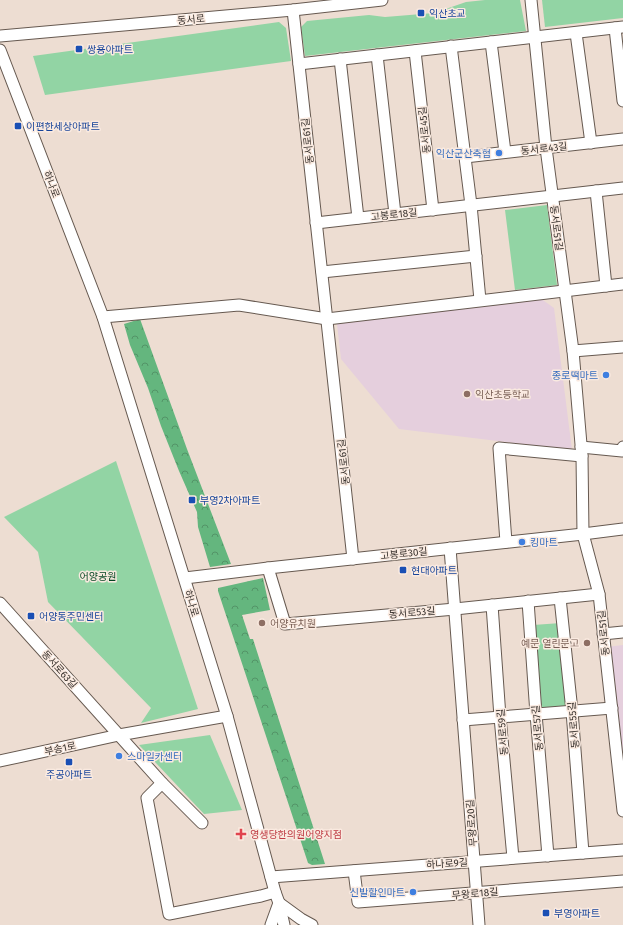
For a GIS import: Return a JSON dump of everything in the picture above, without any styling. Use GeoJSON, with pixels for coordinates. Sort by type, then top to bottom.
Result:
{"type":"FeatureCollection","features":[{"type":"Feature","properties":{"kind":"street","name":"동서로"},"geometry":{"type":"LineString","coordinates":[[0,36],[293,10],[382,0]]}},
{"type":"Feature","properties":{"kind":"street","name":"동서로51길"},"geometry":{"type":"LineString","coordinates":[[531,0],[536,37],[546,148],[573,351],[582,452],[582,534],[599,594],[623,811]]}},
{"type":"Feature","properties":{"kind":"street","name":"동서로61길"},"geometry":{"type":"LineString","coordinates":[[293,10],[354,559]]}},
{"type":"Feature","properties":{"kind":"street"},"geometry":{"type":"LineString","coordinates":[[299,64],[619,28],[623,101]]}},
{"type":"Feature","properties":{"kind":"street"},"geometry":{"type":"LineString","coordinates":[[576,32],[590,143]]}},
{"type":"Feature","properties":{"kind":"street"},"geometry":{"type":"LineString","coordinates":[[491,42],[505,152]]}},
{"type":"Feature","properties":{"kind":"street"},"geometry":{"type":"LineString","coordinates":[[451,46],[471,205],[480,300]]}},
{"type":"Feature","properties":{"kind":"street","name":"하나로"},"geometry":{"type":"LineString","coordinates":[[0,50],[103,317],[227,716],[284,925]]}},
{"type":"Feature","properties":{"kind":"street","name":"동서로45길"},"geometry":{"type":"LineString","coordinates":[[415,51],[433,210]]}},
{"type":"Feature","properties":{"kind":"street"},"geometry":{"type":"LineString","coordinates":[[377,55],[396,214]]}},
{"type":"Feature","properties":{"kind":"street"},"geometry":{"type":"LineString","coordinates":[[340,59],[358,218]]}},
{"type":"Feature","properties":{"kind":"street","name":"동서로43길"},"geometry":{"type":"LineString","coordinates":[[465,156],[623,139]]}},
{"type":"Feature","properties":{"kind":"street","name":"고봉로18길"},"geometry":{"type":"LineString","coordinates":[[316,223],[623,188]]}},
{"type":"Feature","properties":{"kind":"street"},"geometry":{"type":"LineString","coordinates":[[596,191],[606,286]]}},
{"type":"Feature","properties":{"kind":"street"},"geometry":{"type":"LineString","coordinates":[[322,272],[476,256]]}},
{"type":"Feature","properties":{"kind":"street"},"geometry":{"type":"LineString","coordinates":[[103,317],[239,305],[327,318],[623,284]]}},
{"type":"Feature","properties":{"kind":"street"},"geometry":{"type":"LineString","coordinates":[[573,351],[623,347]]}},
{"type":"Feature","properties":{"kind":"street"},"geometry":{"type":"LineString","coordinates":[[506,542],[500,448],[582,452],[622,451],[623,446]]}},
{"type":"Feature","properties":{"kind":"street","name":"고봉로30길"},"geometry":{"type":"LineString","coordinates":[[185,578],[623,529]]}},
{"type":"Feature","properties":{"kind":"street","name":"무왕로20길"},"geometry":{"type":"LineString","coordinates":[[450,548],[479,925]]}},
{"type":"Feature","properties":{"kind":"street","name":"동서로53길"},"geometry":{"type":"LineString","coordinates":[[268,568],[284,624],[455,609],[599,594]]}},
{"type":"Feature","properties":{"kind":"street","name":"동서로55길"},"geometry":{"type":"LineString","coordinates":[[560,598],[572,711],[583,853]]}},
{"type":"Feature","properties":{"kind":"street","name":"동서로57길"},"geometry":{"type":"LineString","coordinates":[[528,601],[548,856]]}},
{"type":"Feature","properties":{"kind":"street","name":"동서로63길"},"geometry":{"type":"LineString","coordinates":[[0,603],[119,735]]}},
{"type":"Feature","properties":{"kind":"street","name":"동서로59길"},"geometry":{"type":"LineString","coordinates":[[492,605],[500,717],[513,858]]}},
{"type":"Feature","properties":{"kind":"street"},"geometry":{"type":"LineString","coordinates":[[603,634],[623,632]]}},
{"type":"Feature","properties":{"kind":"street"},"geometry":{"type":"LineString","coordinates":[[463,720],[612,708]]}},
{"type":"Feature","properties":{"kind":"street","name":"부송1로"},"geometry":{"type":"LineString","coordinates":[[0,761],[119,735],[227,716]]}},
{"type":"Feature","properties":{"kind":"street"},"geometry":{"type":"LineString","coordinates":[[119,735],[162,783],[202,823]]}},
{"type":"Feature","properties":{"kind":"street"},"geometry":{"type":"LineString","coordinates":[[162,783],[147,798],[169,914],[262,896],[275,892]]}},
{"type":"Feature","properties":{"kind":"street","name":"하나로9길"},"geometry":{"type":"LineString","coordinates":[[271,877],[623,850]]}},
{"type":"Feature","properties":{"kind":"street","name":"무왕로18길"},"geometry":{"type":"LineString","coordinates":[[354,871],[358,902],[623,881]]}},
{"type":"Feature","properties":{"kind":"street"},"geometry":{"type":"LineString","coordinates":[[271,925],[279,903],[312,925]]}},
{"type":"Feature","properties":{"kind":"shaded area","name":"익산초등학교"},"geometry":{"type":"Polygon","coordinates":[[[540,298],[554,308],[572,450],[399,429],[341,359],[337,324],[540,298]]]}},
{"type":"Feature","properties":{"kind":"shaded area"},"geometry":{"type":"Polygon","coordinates":[[[623,645],[623,803],[607,647],[623,645]]]}},
{"type":"Feature","properties":{"kind":"green space"},"geometry":{"type":"Polygon","coordinates":[[[485,0],[520,0],[526,31],[305,56],[301,27],[307,21],[369,15],[385,17],[434,13],[466,2],[485,0]]]}},
{"type":"Feature","properties":{"kind":"green space"},"geometry":{"type":"Polygon","coordinates":[[[542,0],[623,0],[623,18],[545,27],[542,0]]]}},
{"type":"Feature","properties":{"kind":"green space"},"geometry":{"type":"Polygon","coordinates":[[[279,22],[286,28],[291,61],[45,95],[33,56],[279,22]]]}},
{"type":"Feature","properties":{"kind":"green space"},"geometry":{"type":"Polygon","coordinates":[[[547,205],[557,285],[515,290],[505,210],[547,205]]]}},
{"type":"Feature","properties":{"kind":"green space"},"geometry":{"type":"Polygon","coordinates":[[[140,319],[187,449],[231,564],[210,567],[198,527],[197,512],[161,426],[148,388],[130,345],[124,324],[140,319]]]}},
{"type":"Feature","properties":{"kind":"green space","name":"어양공원"},"geometry":{"type":"Polygon","coordinates":[[[116,461],[198,709],[141,723],[151,708],[48,602],[38,552],[4,517],[116,461]]]}},
{"type":"Feature","properties":{"kind":"green space"},"geometry":{"type":"Polygon","coordinates":[[[263,578],[270,610],[242,615],[250,639],[253,639],[325,864],[312,865],[308,863],[218,591],[218,588],[263,578]]]}},
{"type":"Feature","properties":{"kind":"green space"},"geometry":{"type":"Polygon","coordinates":[[[561,623],[568,706],[539,709],[533,625],[561,623]]]}},
{"type":"Feature","properties":{"kind":"green space"},"geometry":{"type":"Polygon","coordinates":[[[210,735],[242,810],[204,814],[139,745],[210,735]]]}},
{"type":"Feature","properties":{"kind":"place","name":"익산초교"},"geometry":{"type":"Point","coordinates":[421,13]}},
{"type":"Feature","properties":{"kind":"place","name":"쌍용아파트"},"geometry":{"type":"Point","coordinates":[79,49]}},
{"type":"Feature","properties":{"kind":"place","name":"이편한세상아파트"},"geometry":{"type":"Point","coordinates":[18,126]}},
{"type":"Feature","properties":{"kind":"place","name":"익산군산축협"},"geometry":{"type":"Point","coordinates":[499,153]}},
{"type":"Feature","properties":{"kind":"place","name":"종로떡마트"},"geometry":{"type":"Point","coordinates":[606,375]}},
{"type":"Feature","properties":{"kind":"place","name":"익산초등학교"},"geometry":{"type":"Point","coordinates":[467,394]}},
{"type":"Feature","properties":{"kind":"place","name":"부영2차아파트"},"geometry":{"type":"Point","coordinates":[192,500]}},
{"type":"Feature","properties":{"kind":"place","name":"킹마트"},"geometry":{"type":"Point","coordinates":[522,542]}},
{"type":"Feature","properties":{"kind":"place","name":"현대아파트"},"geometry":{"type":"Point","coordinates":[403,570]}},
{"type":"Feature","properties":{"kind":"place","name":"어양동주민센터"},"geometry":{"type":"Point","coordinates":[31,616]}},
{"type":"Feature","properties":{"kind":"place","name":"어양유치원"},"geometry":{"type":"Point","coordinates":[262,623]}},
{"type":"Feature","properties":{"kind":"place","name":"예문 열린문고"},"geometry":{"type":"Point","coordinates":[587,643]}},
{"type":"Feature","properties":{"kind":"place","name":"스마일카센터"},"geometry":{"type":"Point","coordinates":[119,756]}},
{"type":"Feature","properties":{"kind":"place","name":"주공아파트"},"geometry":{"type":"Point","coordinates":[69,762]}},
{"type":"Feature","properties":{"kind":"place","name":"영생당한의원어양지점"},"geometry":{"type":"Point","coordinates":[241,834]}},
{"type":"Feature","properties":{"kind":"place","name":"신발할인마트"},"geometry":{"type":"Point","coordinates":[413,892]}},
{"type":"Feature","properties":{"kind":"place","name":"부영아파트"},"geometry":{"type":"Point","coordinates":[546,913]}}]}
